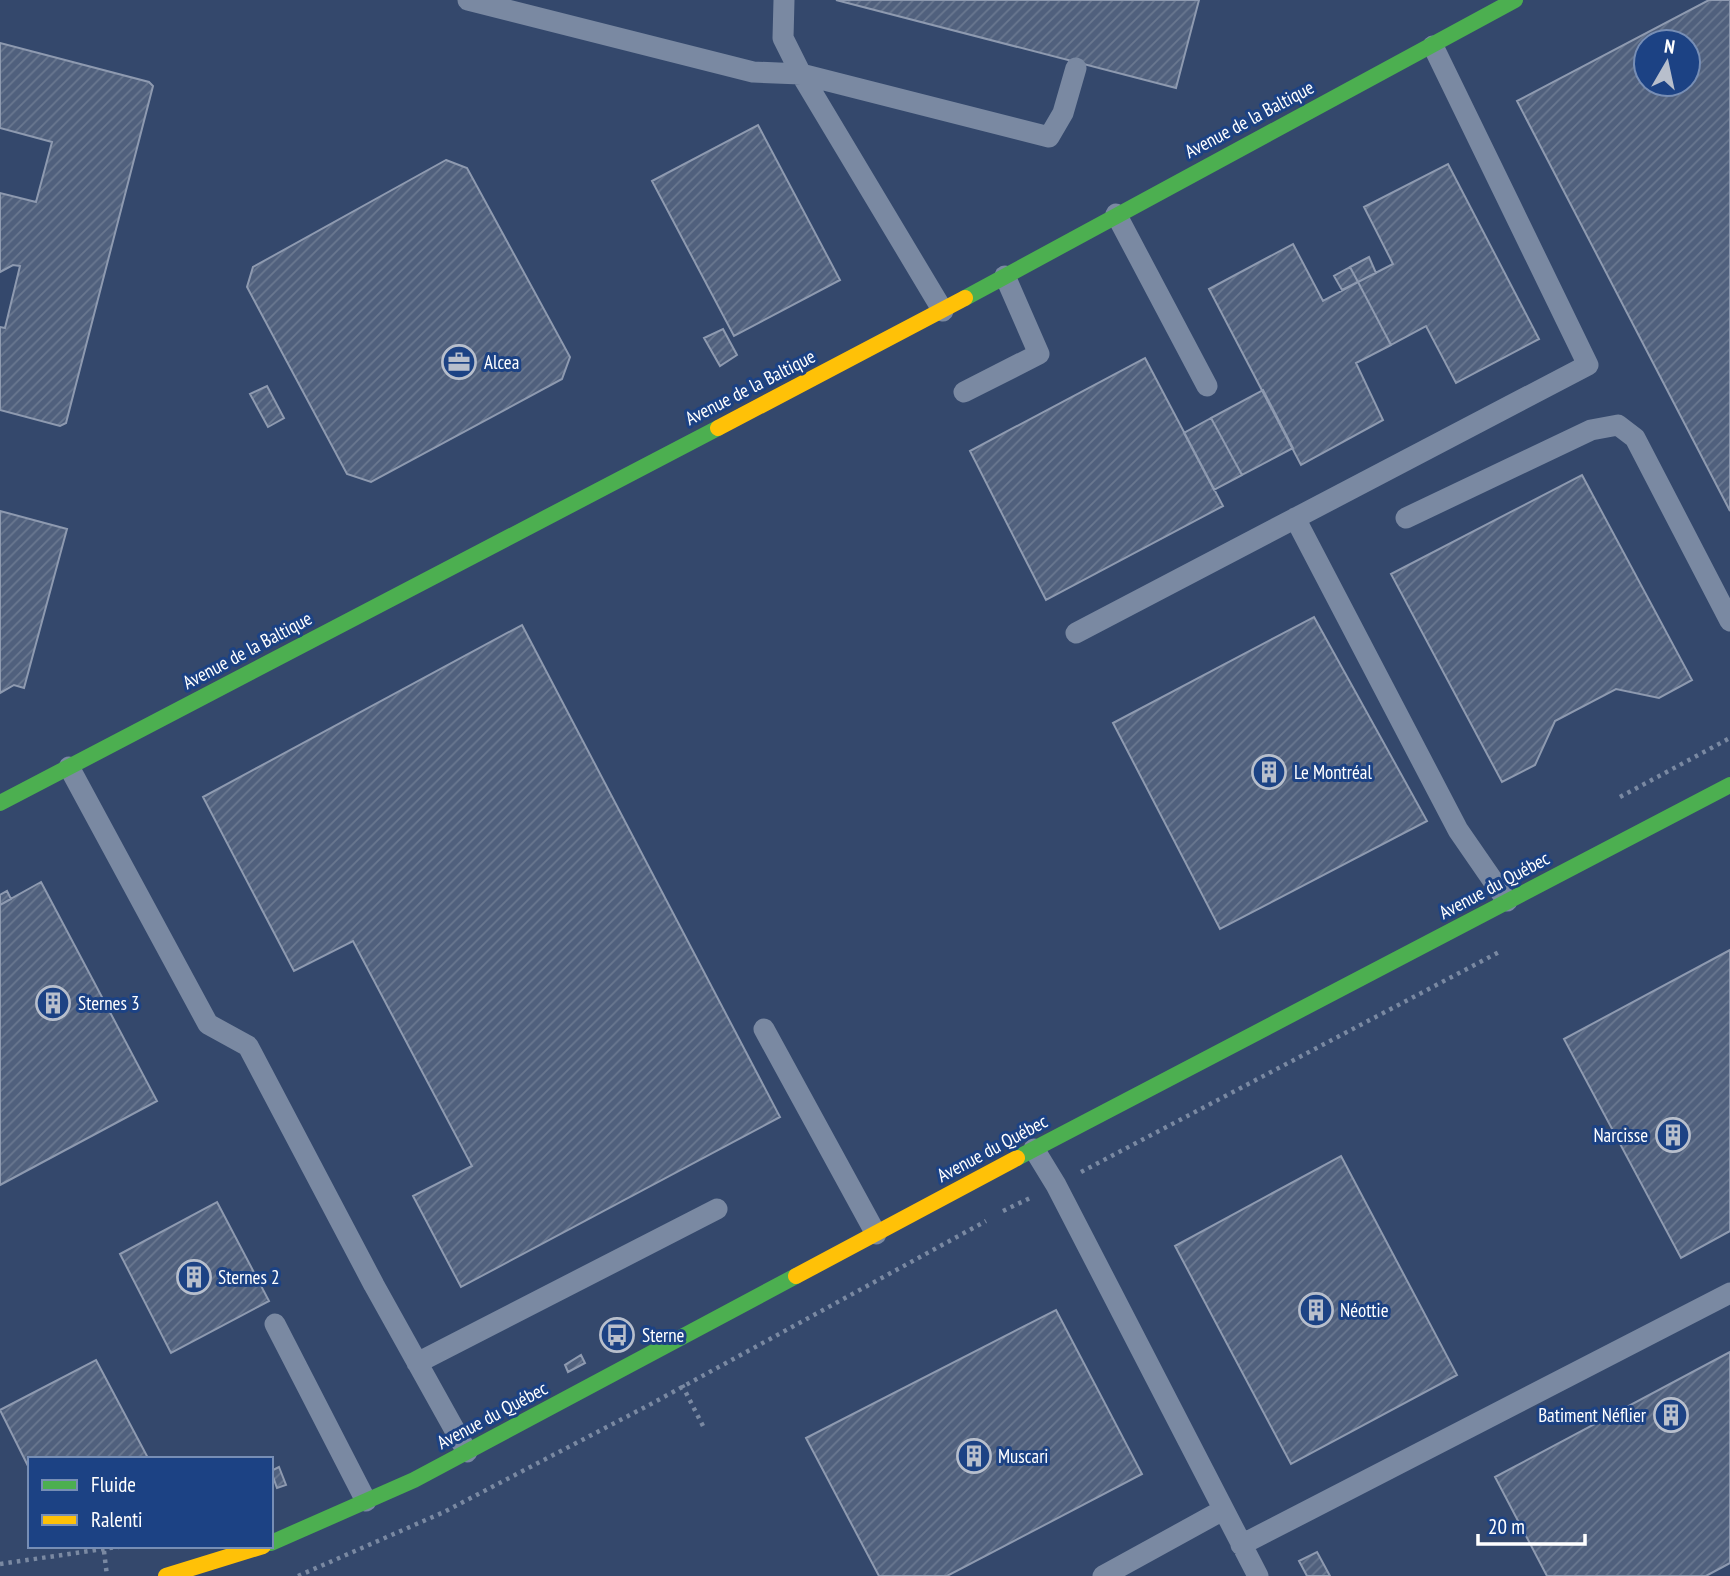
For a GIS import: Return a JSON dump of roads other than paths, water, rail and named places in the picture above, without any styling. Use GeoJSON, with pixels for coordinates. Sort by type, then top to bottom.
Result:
{"type":"FeatureCollection","features":[{"type":"Feature","properties":{"kind":"street","name":"Avenue de la Baltique"},"geometry":{"type":"LineString","coordinates":[[0,803],[943,311],[1116,214],[1515,0]]}},
{"type":"Feature","properties":{"kind":"street","name":"Avenue du Québec"},"geometry":{"type":"LineString","coordinates":[[273,1542],[467,1452],[1034,1149],[1730,785]]}},
{"type":"Feature","properties":{"kind":"street"},"geometry":{"type":"LineString","coordinates":[[166,1576],[257,1548]]}},
{"type":"Feature","properties":{"kind":"lane"},"geometry":{"type":"LineString","coordinates":[[468,0],[753,72],[801,74],[1049,137],[1063,113],[1076,68]]}},
{"type":"Feature","properties":{"kind":"lane"},"geometry":{"type":"LineString","coordinates":[[784,0],[783,38],[801,74],[943,311]]}},
{"type":"Feature","properties":{"kind":"lane"},"geometry":{"type":"LineString","coordinates":[[1076,633],[1588,365],[1433,46]]}},
{"type":"Feature","properties":{"kind":"lane"},"geometry":{"type":"LineString","coordinates":[[1116,214],[1207,386]]}},
{"type":"Feature","properties":{"kind":"lane"},"geometry":{"type":"LineString","coordinates":[[964,392],[1039,354],[1005,276]]}},
{"type":"Feature","properties":{"kind":"lane"},"geometry":{"type":"LineString","coordinates":[[1406,517],[1591,430],[1618,425],[1635,438],[1730,621]]}},
{"type":"Feature","properties":{"kind":"lane"},"geometry":{"type":"LineString","coordinates":[[1295,518],[1458,830],[1507,901]]}},
{"type":"Feature","properties":{"kind":"lane"},"geometry":{"type":"LineString","coordinates":[[69,767],[208,1024],[248,1046],[467,1452]]}},
{"type":"Feature","properties":{"kind":"lane"},"geometry":{"type":"LineString","coordinates":[[764,1029],[876,1234]]}},
{"type":"Feature","properties":{"kind":"lane"},"geometry":{"type":"LineString","coordinates":[[1034,1149],[1056,1185],[1258,1576]]}},
{"type":"Feature","properties":{"kind":"lane"},"geometry":{"type":"LineString","coordinates":[[417,1363],[717,1209]]}},
{"type":"Feature","properties":{"kind":"lane"},"geometry":{"type":"LineString","coordinates":[[1241,1545],[1730,1293]]}},
{"type":"Feature","properties":{"kind":"lane"},"geometry":{"type":"LineString","coordinates":[[275,1324],[366,1501]]}},
{"type":"Feature","properties":{"kind":"lane"},"geometry":{"type":"LineString","coordinates":[[1103,1576],[1223,1510]]}},
{"type":"Feature","properties":{"kind":"place","name":"Alcea"},"geometry":{"type":"Point","coordinates":[459,362]}},
{"type":"Feature","properties":{"kind":"place","name":"Le Montréal"},"geometry":{"type":"Point","coordinates":[1269,772]}},
{"type":"Feature","properties":{"kind":"place","name":"Sternes 3"},"geometry":{"type":"Point","coordinates":[53,1003]}},
{"type":"Feature","properties":{"kind":"place","name":"Narcisse"},"geometry":{"type":"Point","coordinates":[1673,1135]}},
{"type":"Feature","properties":{"kind":"place","name":"Sternes 2"},"geometry":{"type":"Point","coordinates":[194,1277]}},
{"type":"Feature","properties":{"kind":"place","name":"Néottie"},"geometry":{"type":"Point","coordinates":[1316,1310]}},
{"type":"Feature","properties":{"kind":"place","name":"Sterne"},"geometry":{"type":"Point","coordinates":[617,1335]}},
{"type":"Feature","properties":{"kind":"place","name":"Batiment Néflier"},"geometry":{"type":"Point","coordinates":[1671,1415]}},
{"type":"Feature","properties":{"kind":"place","name":"Muscari"},"geometry":{"type":"Point","coordinates":[974,1456]}}]}
